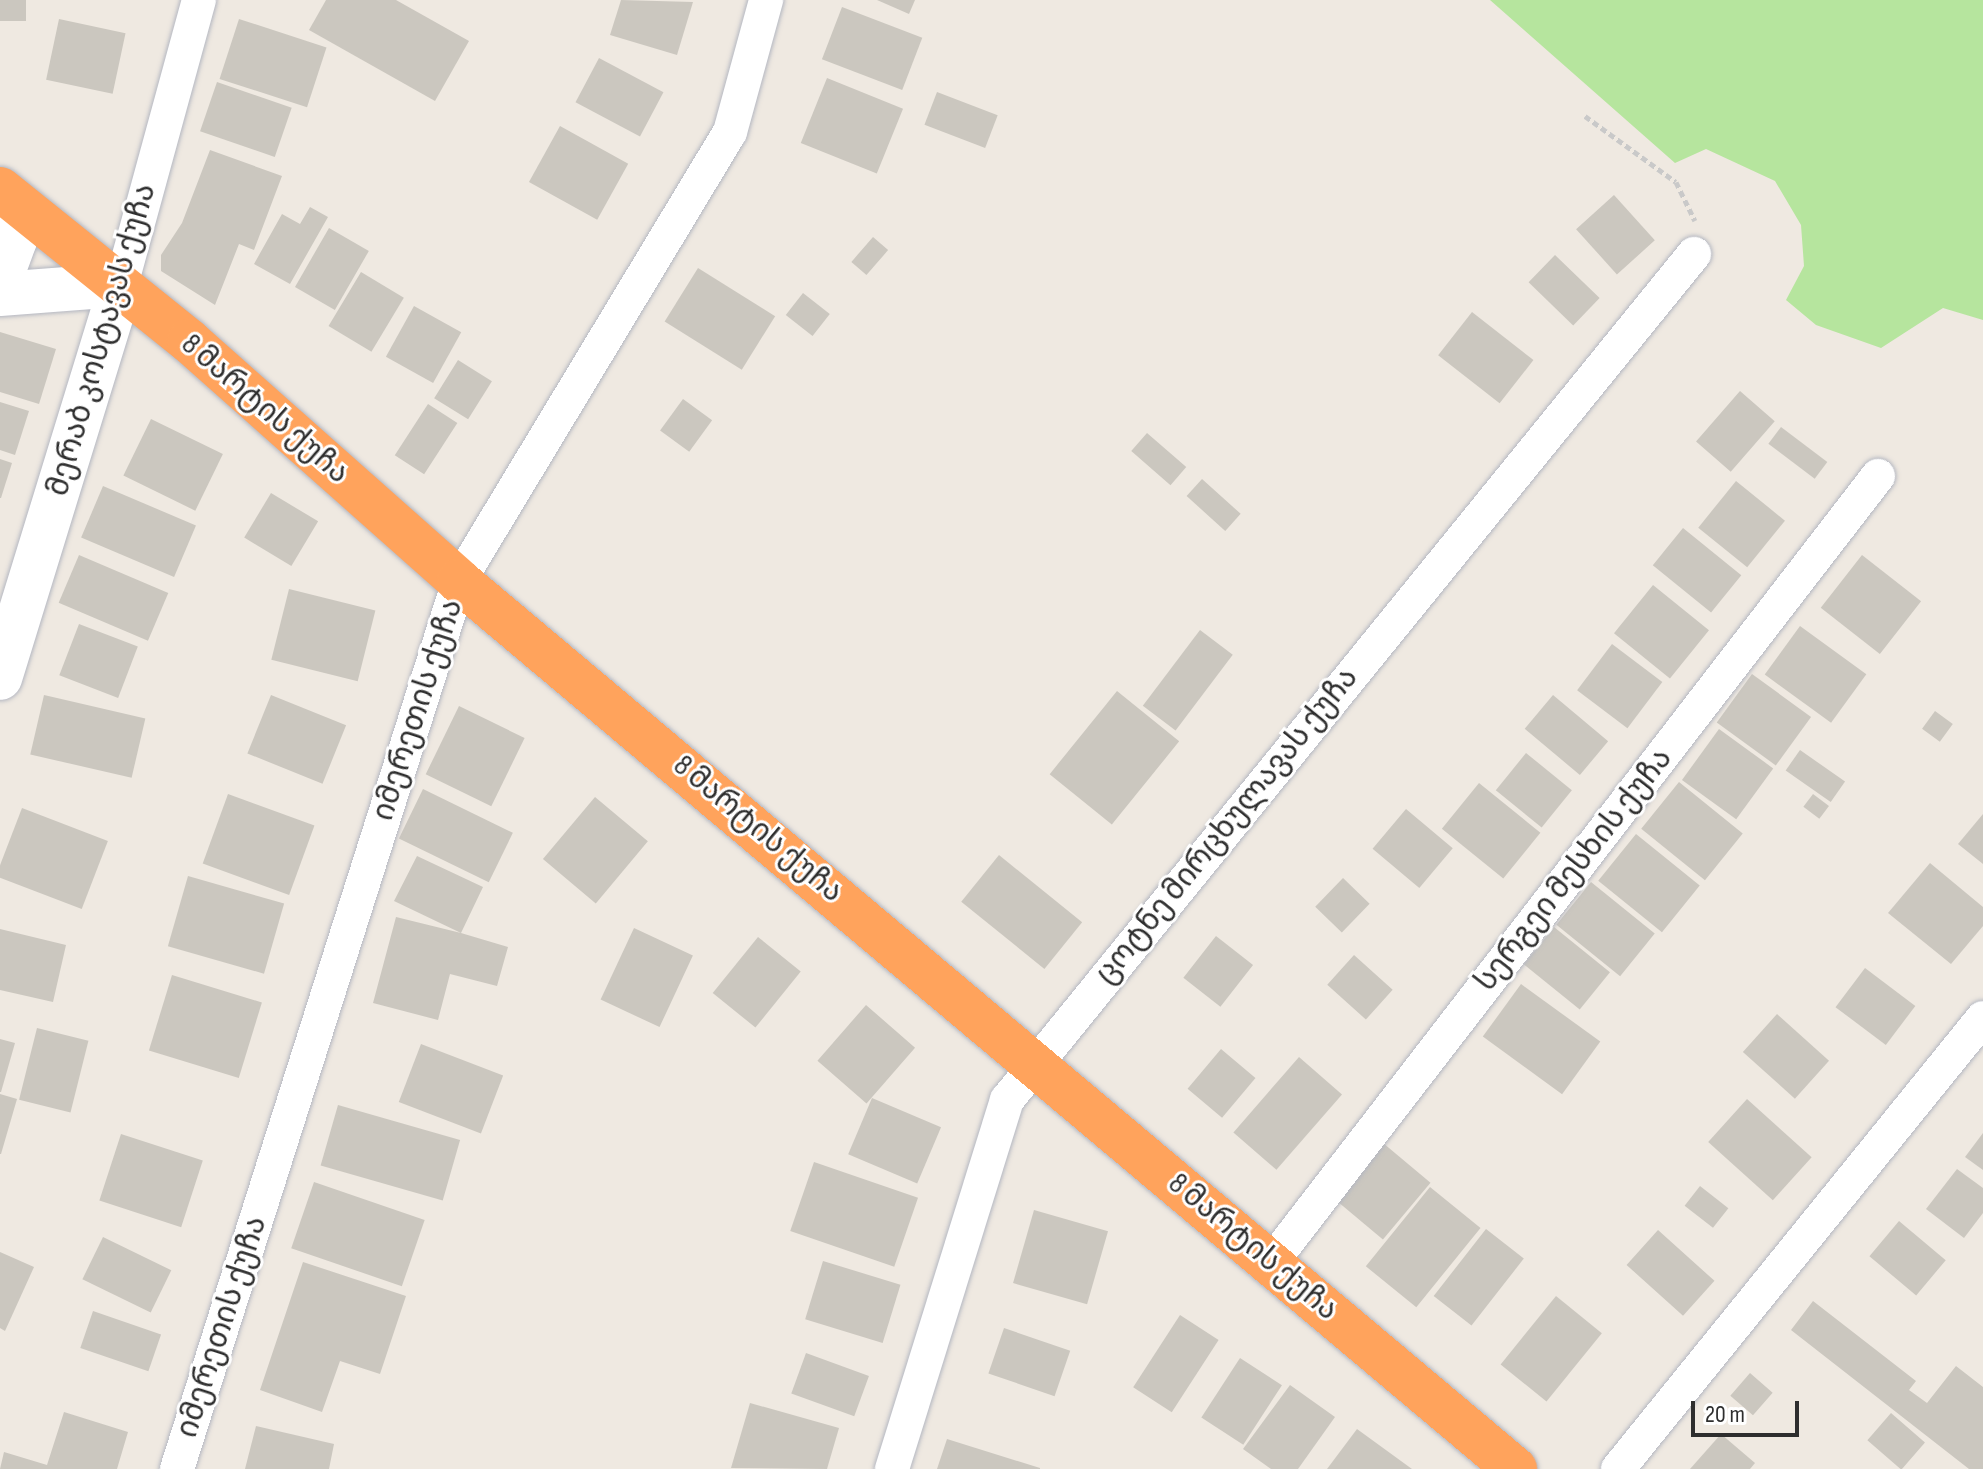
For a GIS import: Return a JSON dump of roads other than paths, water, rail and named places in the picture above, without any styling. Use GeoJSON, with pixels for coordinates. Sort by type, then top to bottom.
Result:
{"type":"FeatureCollection","features":[{"type":"Feature","properties":{"kind":"highway","name":"8 მარტის ქუჩა"},"geometry":{"type":"LineString","coordinates":[[2,192],[121,285],[459,581],[1035,1060],[1515,1469]]}},
{"type":"Feature","properties":{"kind":"street","name":"მერაბ კოსტავას ქუჩა"},"geometry":{"type":"LineString","coordinates":[[0,678],[121,285],[199,0]]}},
{"type":"Feature","properties":{"kind":"street","name":"იმერეთის ქუჩა"},"geometry":{"type":"LineString","coordinates":[[177,1469],[459,581],[730,132],[766,0]]}},
{"type":"Feature","properties":{"kind":"street"},"geometry":{"type":"LineString","coordinates":[[0,281],[15,240],[2,192]]}},
{"type":"Feature","properties":{"kind":"street","name":"ცოტნე მირცხულავას ქუჩა"},"geometry":{"type":"LineString","coordinates":[[892,1469],[1007,1100],[1035,1060],[1694,254]]}},
{"type":"Feature","properties":{"kind":"street"},"geometry":{"type":"LineString","coordinates":[[0,294],[121,285]]}},
{"type":"Feature","properties":{"kind":"street","name":"სერგეი მესხის ქუჩა"},"geometry":{"type":"LineString","coordinates":[[1271,1263],[1878,476]]}},
{"type":"Feature","properties":{"kind":"street"},"geometry":{"type":"LineString","coordinates":[[1618,1469],[1983,1018]]}}]}
